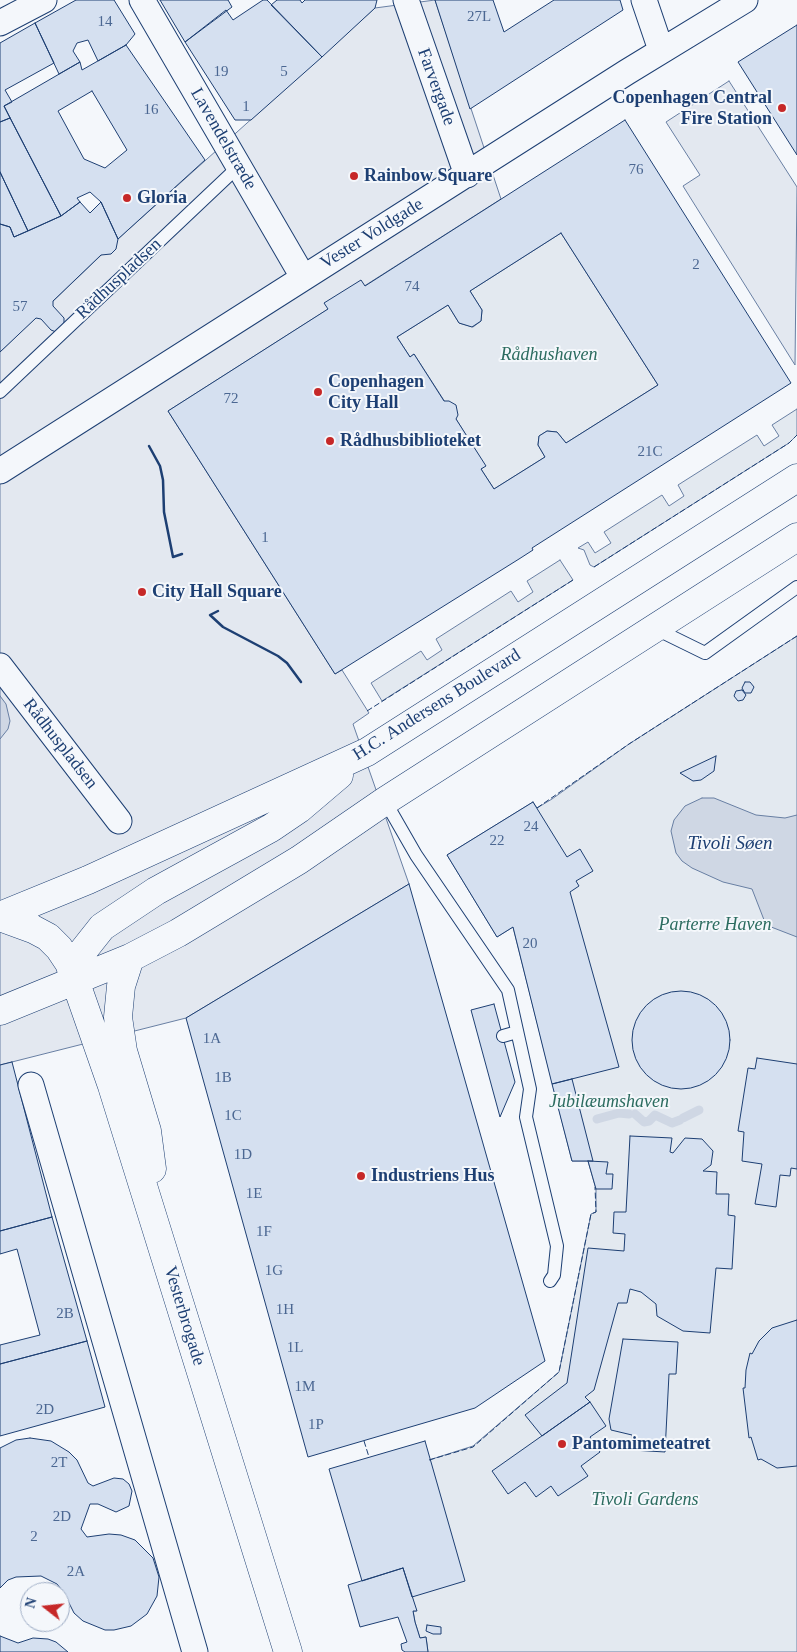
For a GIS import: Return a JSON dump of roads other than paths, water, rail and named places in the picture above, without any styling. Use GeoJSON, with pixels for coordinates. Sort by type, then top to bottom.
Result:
{"type":"FeatureCollection","features":[{"type":"Feature","properties":{"kind":"street"},"geometry":{"type":"LineString","coordinates":[[0,23],[44,0]]}},
{"type":"Feature","properties":{"kind":"street","name":"Lavendelstræde"},"geometry":{"type":"LineString","coordinates":[[142,0],[303,277]]}},
{"type":"Feature","properties":{"kind":"street","name":"Farvergade"},"geometry":{"type":"LineString","coordinates":[[406,0],[467,175]]}},
{"type":"Feature","properties":{"kind":"street"},"geometry":{"type":"LineString","coordinates":[[644,0],[661,50]]}},
{"type":"Feature","properties":{"kind":"street","name":"Vester Voldgade"},"geometry":{"type":"LineString","coordinates":[[0,471],[661,50],[745,0]]}},
{"type":"Feature","properties":{"kind":"street","name":"H.C. Andersens Boulevard"},"geometry":{"type":"LineString","coordinates":[[0,917],[96,876],[367,752],[797,478]]}},
{"type":"Feature","properties":{"kind":"street"},"geometry":{"type":"LineString","coordinates":[[0,1011],[130,958],[178,933],[299,860],[385,801],[797,537]]}},
{"type":"Feature","properties":{"kind":"street","name":"Rådhuspladsen"},"geometry":{"type":"LineString","coordinates":[[0,666],[119,821]]}},
{"type":"Feature","properties":{"kind":"street"},"geometry":{"type":"LineString","coordinates":[[75,981],[84,951],[102,927],[156,891],[271,828],[299,809],[367,752]]}},
{"type":"Feature","properties":{"kind":"street","name":"Vesterbrogade"},"geometry":{"type":"LineString","coordinates":[[0,917],[48,937],[59,948],[69,963],[112,1086],[156,1224],[288,1652]]}},
{"type":"Feature","properties":{"kind":"street"},"geometry":{"type":"LineString","coordinates":[[130,958],[121,986],[118,1017],[124,1051],[147,1131],[156,1224]]}},
{"type":"Feature","properties":{"kind":"street"},"geometry":{"type":"LineString","coordinates":[[31,1085],[195,1652]]}},
{"type":"Feature","properties":{"kind":"lane","name":"Rådhuspladsen"},"geometry":{"type":"LineString","coordinates":[[0,392],[238,166]]}},
{"type":"Feature","properties":{"kind":"lane"},"geometry":{"type":"LineString","coordinates":[[654,628],[705,653],[797,588]]}},
{"type":"Feature","properties":{"kind":"lane"},"geometry":{"type":"LineString","coordinates":[[385,801],[416,855],[508,990],[530,1089],[526,1117],[557,1246],[554,1275],[550,1281]]}},
{"type":"Feature","properties":{"kind":"lane"},"geometry":{"type":"LineString","coordinates":[[503,1036],[517,1032]]}},
{"type":"Feature","properties":{"kind":"water"},"geometry":{"type":"Polygon","coordinates":[[[0,696],[6,704],[10,721],[8,729],[0,739],[0,696]]]}},
{"type":"Feature","properties":{"kind":"water","name":"Tivoli Søen"},"geometry":{"type":"Polygon","coordinates":[[[702,798],[714,798],[756,815],[785,818],[797,815],[797,937],[766,925],[752,889],[723,882],[692,868],[682,861],[676,853],[671,831],[674,820],[685,806],[702,798]]]}},
{"type":"Feature","properties":{"kind":"waterway"},"geometry":{"type":"LineString","coordinates":[[683,1118],[699,1110]]}},
{"type":"Feature","properties":{"kind":"waterway"},"geometry":{"type":"LineString","coordinates":[[597,1119],[619,1113],[629,1114]]}},
{"type":"Feature","properties":{"kind":"waterway"},"geometry":{"type":"LineString","coordinates":[[635,1114],[644,1122],[649,1121],[655,1115],[672,1123],[680,1120]]}},
{"type":"Feature","properties":{"kind":"place","name":"Copenhagen Central Fire Station"},"geometry":{"type":"Point","coordinates":[782,108]}},
{"type":"Feature","properties":{"kind":"place","name":"Rainbow Square"},"geometry":{"type":"Point","coordinates":[354,176]}},
{"type":"Feature","properties":{"kind":"place","name":"Gloria"},"geometry":{"type":"Point","coordinates":[127,198]}},
{"type":"Feature","properties":{"kind":"place","name":"Copenhagen City Hall"},"geometry":{"type":"Point","coordinates":[318,392]}},
{"type":"Feature","properties":{"kind":"place","name":"Rådhusbiblioteket"},"geometry":{"type":"Point","coordinates":[330,441]}},
{"type":"Feature","properties":{"kind":"place","name":"City Hall Square"},"geometry":{"type":"Point","coordinates":[142,592]}},
{"type":"Feature","properties":{"kind":"place","name":"Industriens Hus"},"geometry":{"type":"Point","coordinates":[361,1176]}},
{"type":"Feature","properties":{"kind":"place","name":"Pantomimeteatret"},"geometry":{"type":"Point","coordinates":[562,1444]}},
{"type":"Feature","properties":{"kind":"park label","name":"Rådhushaven"},"geometry":{"type":"Point","coordinates":[549,355]}},
{"type":"Feature","properties":{"kind":"park label","name":"Parterre Haven"},"geometry":{"type":"Point","coordinates":[715,925]}},
{"type":"Feature","properties":{"kind":"park label","name":"Jubilæumshaven"},"geometry":{"type":"Point","coordinates":[609,1102]}},
{"type":"Feature","properties":{"kind":"park label","name":"Tivoli Gardens"},"geometry":{"type":"Point","coordinates":[645,1500]}}]}
